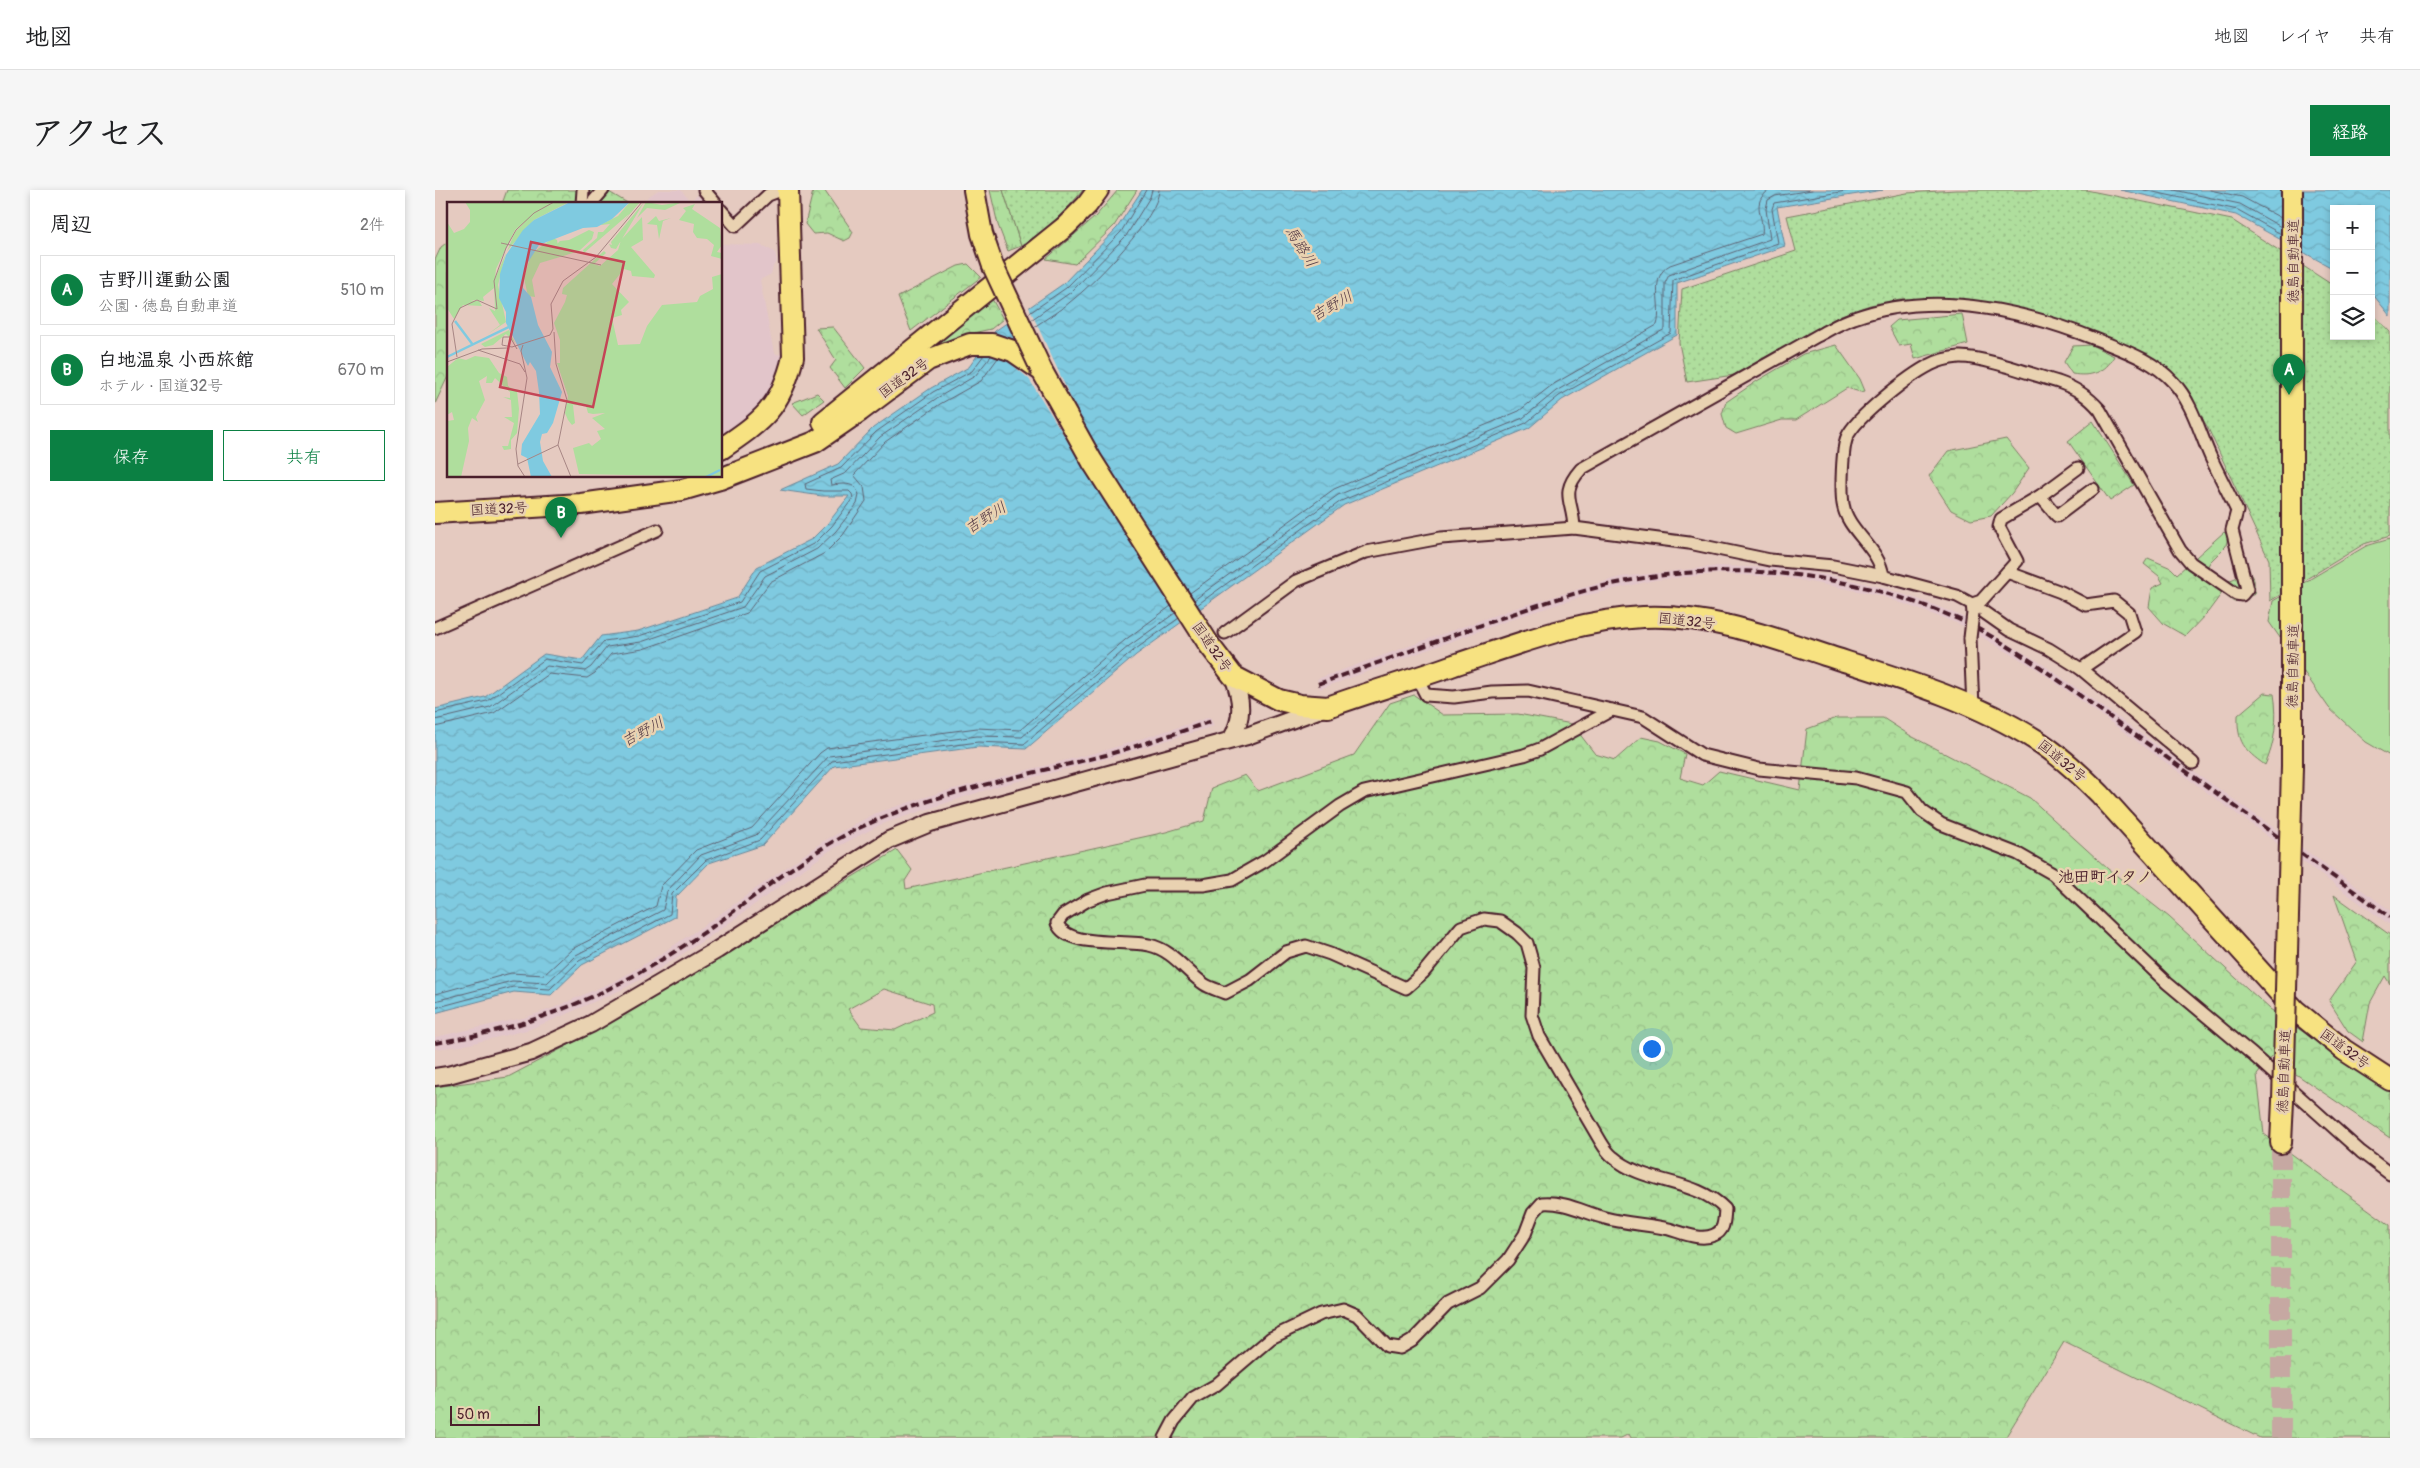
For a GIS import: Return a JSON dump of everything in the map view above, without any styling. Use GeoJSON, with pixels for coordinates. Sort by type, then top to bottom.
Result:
{"type":"FeatureCollection","features":[{"type":"Feature","properties":{"kind":"highway"},"geometry":{"type":"LineString","coordinates":[[723,448],[755,425],[775,405],[787,382],[793,357],[788,190]]}},
{"type":"Feature","properties":{"kind":"highway"},"geometry":{"type":"LineString","coordinates":[[968,190],[982,234]]}},
{"type":"Feature","properties":{"kind":"highway","name":"国道32号"},"geometry":{"type":"LineString","coordinates":[[974,190],[982,234],[993,266],[1042,371],[1097,469],[1210,646],[1233,676],[1279,700],[1301,705],[1328,707],[1534,638],[1581,625],[1643,617],[1700,619],[1752,631],[1918,685],[1973,706],[2038,741],[2071,766],[2099,794],[2295,1010],[2344,1050],[2390,1080]]}},
{"type":"Feature","properties":{"kind":"highway","name":"国道32号"},"geometry":{"type":"LineString","coordinates":[[773,458],[813,430],[1066,226],[1087,205],[1097,190]]}},
{"type":"Feature","properties":{"kind":"highway","name":"徳島自動車道"},"geometry":{"type":"LineString","coordinates":[[2281,1143],[2292,767],[2292,190]]}},
{"type":"Feature","properties":{"kind":"highway","name":"国道32号"},"geometry":{"type":"LineString","coordinates":[[723,478],[815,442],[928,360],[970,344],[992,344],[1013,351],[1042,371]]}},
{"type":"Feature","properties":{"kind":"highway","name":"国道32号"},"geometry":{"type":"LineString","coordinates":[[435,513],[581,504],[686,483],[723,478]]}},
{"type":"Feature","properties":{"kind":"street"},"geometry":{"type":"LineString","coordinates":[[593,202],[603,190]]}},
{"type":"Feature","properties":{"kind":"street"},"geometry":{"type":"LineString","coordinates":[[704,190],[714,202]]}},
{"type":"Feature","properties":{"kind":"street"},"geometry":{"type":"LineString","coordinates":[[723,212],[735,226],[768,195],[781,190]]}},
{"type":"Feature","properties":{"kind":"street"},"geometry":{"type":"LineString","coordinates":[[1574,528],[1568,501],[1570,482],[1581,469],[1817,336],[1853,318],[1905,306],[1955,305],[1992,308],[2052,322],[2114,346],[2151,364],[2173,381],[2187,402],[2237,511],[2232,530],[2247,589],[2243,595],[2236,594],[2191,564],[2180,550],[2100,410],[2081,391],[2059,382],[1961,357],[1939,361],[1928,366],[1880,401],[1852,426],[1846,439],[1842,487],[1843,506],[1846,515],[1879,560],[1883,576]]}},
{"type":"Feature","properties":{"kind":"street"},"geometry":{"type":"LineString","coordinates":[[1973,706],[1970,638],[1973,609],[2017,561],[1999,527],[2001,519],[2040,496],[2078,468]]}},
{"type":"Feature","properties":{"kind":"street"},"geometry":{"type":"LineString","coordinates":[[2040,496],[2057,516],[2093,489]]}},
{"type":"Feature","properties":{"kind":"street"},"geometry":{"type":"LineString","coordinates":[[1225,633],[1296,581],[1366,552],[1441,538],[1574,528],[1689,542],[1770,560],[1833,566],[1883,576],[1957,596],[1973,609],[2009,630],[2049,649],[2081,669],[2193,763]]}},
{"type":"Feature","properties":{"kind":"street"},"geometry":{"type":"LineString","coordinates":[[435,628],[657,530]]}},
{"type":"Feature","properties":{"kind":"street"},"geometry":{"type":"LineString","coordinates":[[2007,572],[2061,592],[2086,605],[2114,601],[2129,613],[2135,632],[2081,669]]}},
{"type":"Feature","properties":{"kind":"street"},"geometry":{"type":"LineString","coordinates":[[1231,740],[1241,718],[1241,700],[1233,676]]}},
{"type":"Feature","properties":{"kind":"street"},"geometry":{"type":"LineString","coordinates":[[1417,678],[1426,695],[1454,697],[1492,692],[1528,691],[1643,718],[1702,755],[1759,769],[1856,778],[1907,792],[1922,811],[1941,824],[2018,854],[2053,874],[2167,983],[2253,1055],[2361,1152],[2390,1174]]}},
{"type":"Feature","properties":{"kind":"street"},"geometry":{"type":"LineString","coordinates":[[435,1077],[531,1052],[591,1024],[717,950],[897,837],[930,823],[1277,727],[1328,707]]}},
{"type":"Feature","properties":{"kind":"street"},"geometry":{"type":"LineString","coordinates":[[1165,1438],[1174,1421],[1193,1398],[1216,1385],[1271,1338],[1321,1314],[1343,1309],[1357,1315],[1387,1346],[1400,1348],[1412,1341],[1448,1304],[1480,1288],[1508,1260],[1525,1234],[1533,1212],[1542,1203],[1556,1202],[1605,1218],[1641,1226],[1653,1226],[1704,1238],[1716,1235],[1723,1227],[1725,1209],[1718,1201],[1702,1192],[1628,1167],[1612,1157],[1601,1142],[1539,1036],[1532,1015],[1534,968],[1527,943],[1500,921],[1484,919],[1461,927],[1423,973],[1406,988],[1330,954],[1306,946],[1285,952],[1250,980],[1225,993],[1205,984],[1165,950],[1148,944],[1090,940],[1068,936],[1060,930],[1057,923],[1063,915],[1088,900],[1107,893],[1145,885],[1203,885],[1232,880],[1265,861],[1340,806],[1364,792],[1395,783],[1524,755],[1540,749],[1612,710]]}},
{"type":"Feature","properties":{"kind":"shaded area"},"geometry":{"type":"Polygon","coordinates":[[[658,190],[681,190],[690,201],[698,195],[703,202],[641,202],[658,190]]]}},
{"type":"Feature","properties":{"kind":"shaded area"},"geometry":{"type":"Polygon","coordinates":[[[723,244],[760,245],[775,252],[777,262],[773,266],[771,274],[760,280],[774,354],[787,355],[771,399],[723,437],[723,244]]]}},
{"type":"Feature","properties":{"kind":"shaded area"},"geometry":{"type":"Polygon","coordinates":[[[1718,566],[1785,568],[1834,576],[1880,587],[1927,602],[1961,616],[2041,663],[2390,910],[2390,925],[2037,669],[1959,624],[1879,595],[1783,577],[1718,574],[1655,580],[1584,596],[1515,618],[1320,689],[1317,679],[1512,609],[1620,577],[1718,566]]]}},
{"type":"Feature","properties":{"kind":"shaded area"},"geometry":{"type":"Polygon","coordinates":[[[1210,717],[1214,726],[1109,758],[995,787],[882,824],[829,851],[715,933],[656,971],[623,989],[527,1030],[461,1046],[435,1049],[435,1037],[523,1018],[551,1009],[617,980],[706,924],[822,842],[876,813],[938,793],[1106,750],[1210,717]]]}},
{"type":"Feature","properties":{"kind":"green space"},"geometry":{"type":"Polygon","coordinates":[[[507,190],[609,190],[609,192],[626,202],[503,202],[507,190]]]}},
{"type":"Feature","properties":{"kind":"green space"},"geometry":{"type":"Polygon","coordinates":[[[824,190],[853,232],[850,238],[844,241],[827,233],[813,234],[805,224],[813,191],[824,190]]]}},
{"type":"Feature","properties":{"kind":"green space"},"geometry":{"type":"Polygon","coordinates":[[[990,190],[1003,190],[1021,246],[1008,251],[998,225],[990,190]]]}},
{"type":"Feature","properties":{"kind":"green space"},"geometry":{"type":"Polygon","coordinates":[[[1003,190],[1083,190],[1055,220],[1021,246],[1003,190]]]}},
{"type":"Feature","properties":{"kind":"green space"},"geometry":{"type":"Polygon","coordinates":[[[1118,190],[1137,190],[1114,226],[1075,264],[1046,259],[1095,217],[1118,190]]]}},
{"type":"Feature","properties":{"kind":"green space"},"geometry":{"type":"Polygon","coordinates":[[[1956,190],[2086,190],[2232,220],[2330,283],[2330,340],[2375,340],[2375,316],[2390,332],[2390,536],[2364,544],[2270,601],[2269,560],[2207,426],[2177,381],[2059,320],[2019,309],[1978,302],[1900,299],[1870,305],[1841,315],[1734,375],[1687,382],[1679,343],[1682,289],[1796,251],[1787,216],[1907,193],[1956,190]]]}},
{"type":"Feature","properties":{"kind":"green space"},"geometry":{"type":"Polygon","coordinates":[[[447,242],[447,378],[435,404],[435,260],[441,247],[447,242]]]}},
{"type":"Feature","properties":{"kind":"green space"},"geometry":{"type":"Polygon","coordinates":[[[968,264],[981,277],[911,331],[898,297],[958,266],[968,264]]]}},
{"type":"Feature","properties":{"kind":"green space"},"geometry":{"type":"Polygon","coordinates":[[[992,299],[1003,319],[991,329],[963,335],[935,346],[992,299]]]}},
{"type":"Feature","properties":{"kind":"green space"},"geometry":{"type":"Polygon","coordinates":[[[1962,314],[1968,344],[1915,359],[1911,344],[1899,346],[1889,327],[1897,320],[1962,314]]]}},
{"type":"Feature","properties":{"kind":"green space"},"geometry":{"type":"Polygon","coordinates":[[[833,327],[865,368],[845,388],[830,368],[836,360],[816,328],[833,327]]]}},
{"type":"Feature","properties":{"kind":"green space"},"geometry":{"type":"Polygon","coordinates":[[[1836,345],[1860,379],[1865,391],[1860,392],[1847,388],[1796,420],[1782,420],[1736,434],[1726,428],[1722,414],[1726,402],[1803,354],[1836,345]]]}},
{"type":"Feature","properties":{"kind":"green space"},"geometry":{"type":"Polygon","coordinates":[[[2091,345],[2114,356],[2111,362],[2102,370],[2091,374],[2072,374],[2064,362],[2073,346],[2091,345]]]}},
{"type":"Feature","properties":{"kind":"green space"},"geometry":{"type":"Polygon","coordinates":[[[817,393],[824,400],[803,415],[792,403],[817,393]]]}},
{"type":"Feature","properties":{"kind":"green space"},"geometry":{"type":"Polygon","coordinates":[[[2093,421],[2134,485],[2110,501],[2068,441],[2093,421]]]}},
{"type":"Feature","properties":{"kind":"green space"},"geometry":{"type":"Polygon","coordinates":[[[2006,439],[2029,468],[2012,493],[1991,516],[1971,520],[1951,510],[1929,476],[1948,451],[2006,439]]]}},
{"type":"Feature","properties":{"kind":"green space"},"geometry":{"type":"Polygon","coordinates":[[[2224,532],[2228,536],[2226,546],[2210,562],[2201,579],[2226,582],[2249,572],[2254,580],[2255,594],[2234,602],[2222,593],[2208,612],[2185,636],[2164,624],[2149,607],[2152,588],[2163,583],[2159,576],[2144,564],[2148,558],[2171,568],[2177,574],[2224,532]]]}},
{"type":"Feature","properties":{"kind":"green space"},"geometry":{"type":"Polygon","coordinates":[[[2390,539],[2390,756],[2366,742],[2329,708],[2269,622],[2273,601],[2366,546],[2390,539]]]}},
{"type":"Feature","properties":{"kind":"green space"},"geometry":{"type":"Polygon","coordinates":[[[2264,693],[2274,694],[2276,712],[2275,731],[2265,765],[2252,755],[2243,744],[2238,724],[2238,715],[2264,693]]]}},
{"type":"Feature","properties":{"kind":"green space"},"geometry":{"type":"Polygon","coordinates":[[[1414,695],[1443,715],[1518,714],[1572,724],[1595,754],[1615,760],[1641,737],[1660,741],[1685,754],[1680,778],[1703,785],[1719,771],[1800,790],[1807,729],[1837,718],[1883,718],[1911,736],[2030,798],[2108,869],[2169,917],[2270,1009],[2390,1092],[2390,1138],[2271,1057],[2257,1075],[2264,1134],[2390,1225],[2390,1438],[2260,1438],[2064,1342],[2005,1438],[1631,1438],[1629,1434],[1621,1438],[435,1438],[435,1087],[508,1077],[614,1021],[897,850],[912,870],[905,881],[906,889],[1166,832],[1204,821],[1212,788],[1245,775],[1258,791],[1354,755],[1390,703],[1414,695]],[[884,989],[848,1009],[861,1027],[895,1030],[933,1012],[932,1004],[884,989]]]}},
{"type":"Feature","properties":{"kind":"green space"},"geometry":{"type":"Polygon","coordinates":[[[2334,895],[2390,935],[2390,984],[2385,976],[2370,1003],[2363,1042],[2348,1031],[2329,1001],[2357,961],[2334,895]]]}},
{"type":"Feature","properties":{"kind":"water"},"geometry":{"type":"Polygon","coordinates":[[[1142,190],[1883,190],[1777,207],[1785,246],[1677,283],[1677,335],[1562,400],[1529,428],[1344,505],[1136,655],[1026,749],[978,747],[834,766],[763,845],[709,863],[676,897],[675,917],[582,965],[551,995],[514,992],[435,1013],[435,709],[485,697],[544,654],[582,660],[601,636],[638,631],[737,598],[757,567],[812,539],[828,523],[849,496],[822,496],[780,490],[838,464],[873,428],[931,388],[969,367],[995,331],[1063,284],[1117,228],[1142,190]]]}},
{"type":"Feature","properties":{"kind":"water"},"geometry":{"type":"Polygon","coordinates":[[[2120,190],[2390,190],[2390,316],[2375,297],[2375,205],[2330,205],[2330,267],[2236,215],[2120,190]]]}},
{"type":"Feature","properties":{"kind":"pier"},"geometry":{"type":"Polygon","coordinates":[[[1028,305],[1074,405],[1102,455],[1201,611],[1182,625],[1029,379],[1008,361],[997,357],[975,354],[988,336],[1018,345],[1006,320],[1028,305]]]}},
{"type":"Feature","properties":{"kind":"tunnel"},"geometry":{"type":"LineString","coordinates":[[2281,1143],[2281,1438]]}},
{"type":"Feature","properties":{"kind":"railway"},"geometry":{"type":"LineString","coordinates":[[1318,684],[1546,602],[1622,582],[1665,575],[1750,571],[1835,581],[1918,603],[1958,619],[2000,642],[2040,667],[2390,917]]}},
{"type":"Feature","properties":{"kind":"railway"},"geometry":{"type":"LineString","coordinates":[[435,1043],[474,1036],[546,1015],[580,1002],[613,986],[679,949],[819,850],[857,829],[887,816],[948,795],[1106,755],[1212,721]]}},
{"type":"Feature","properties":{"kind":"place","name":"吉野川運動公園"},"geometry":{"type":"Point","coordinates":[2289,395]}},
{"type":"Feature","properties":{"kind":"place","name":"白地温泉 小西旅館"},"geometry":{"type":"Point","coordinates":[561,538]}},
{"type":"Feature","properties":{"kind":"district","name":"池田町イタノ"},"geometry":{"type":"Point","coordinates":[2105,877]}},
{"type":"Feature","properties":{"kind":"water label","name":"馬路川"},"geometry":{"type":"Point","coordinates":[1301,247]}},
{"type":"Feature","properties":{"kind":"water label","name":"吉野川"},"geometry":{"type":"Point","coordinates":[1332,306]}},
{"type":"Feature","properties":{"kind":"water label","name":"吉野川"},"geometry":{"type":"Point","coordinates":[986,518]}},
{"type":"Feature","properties":{"kind":"water label","name":"吉野川"},"geometry":{"type":"Point","coordinates":[643,732]}}]}
